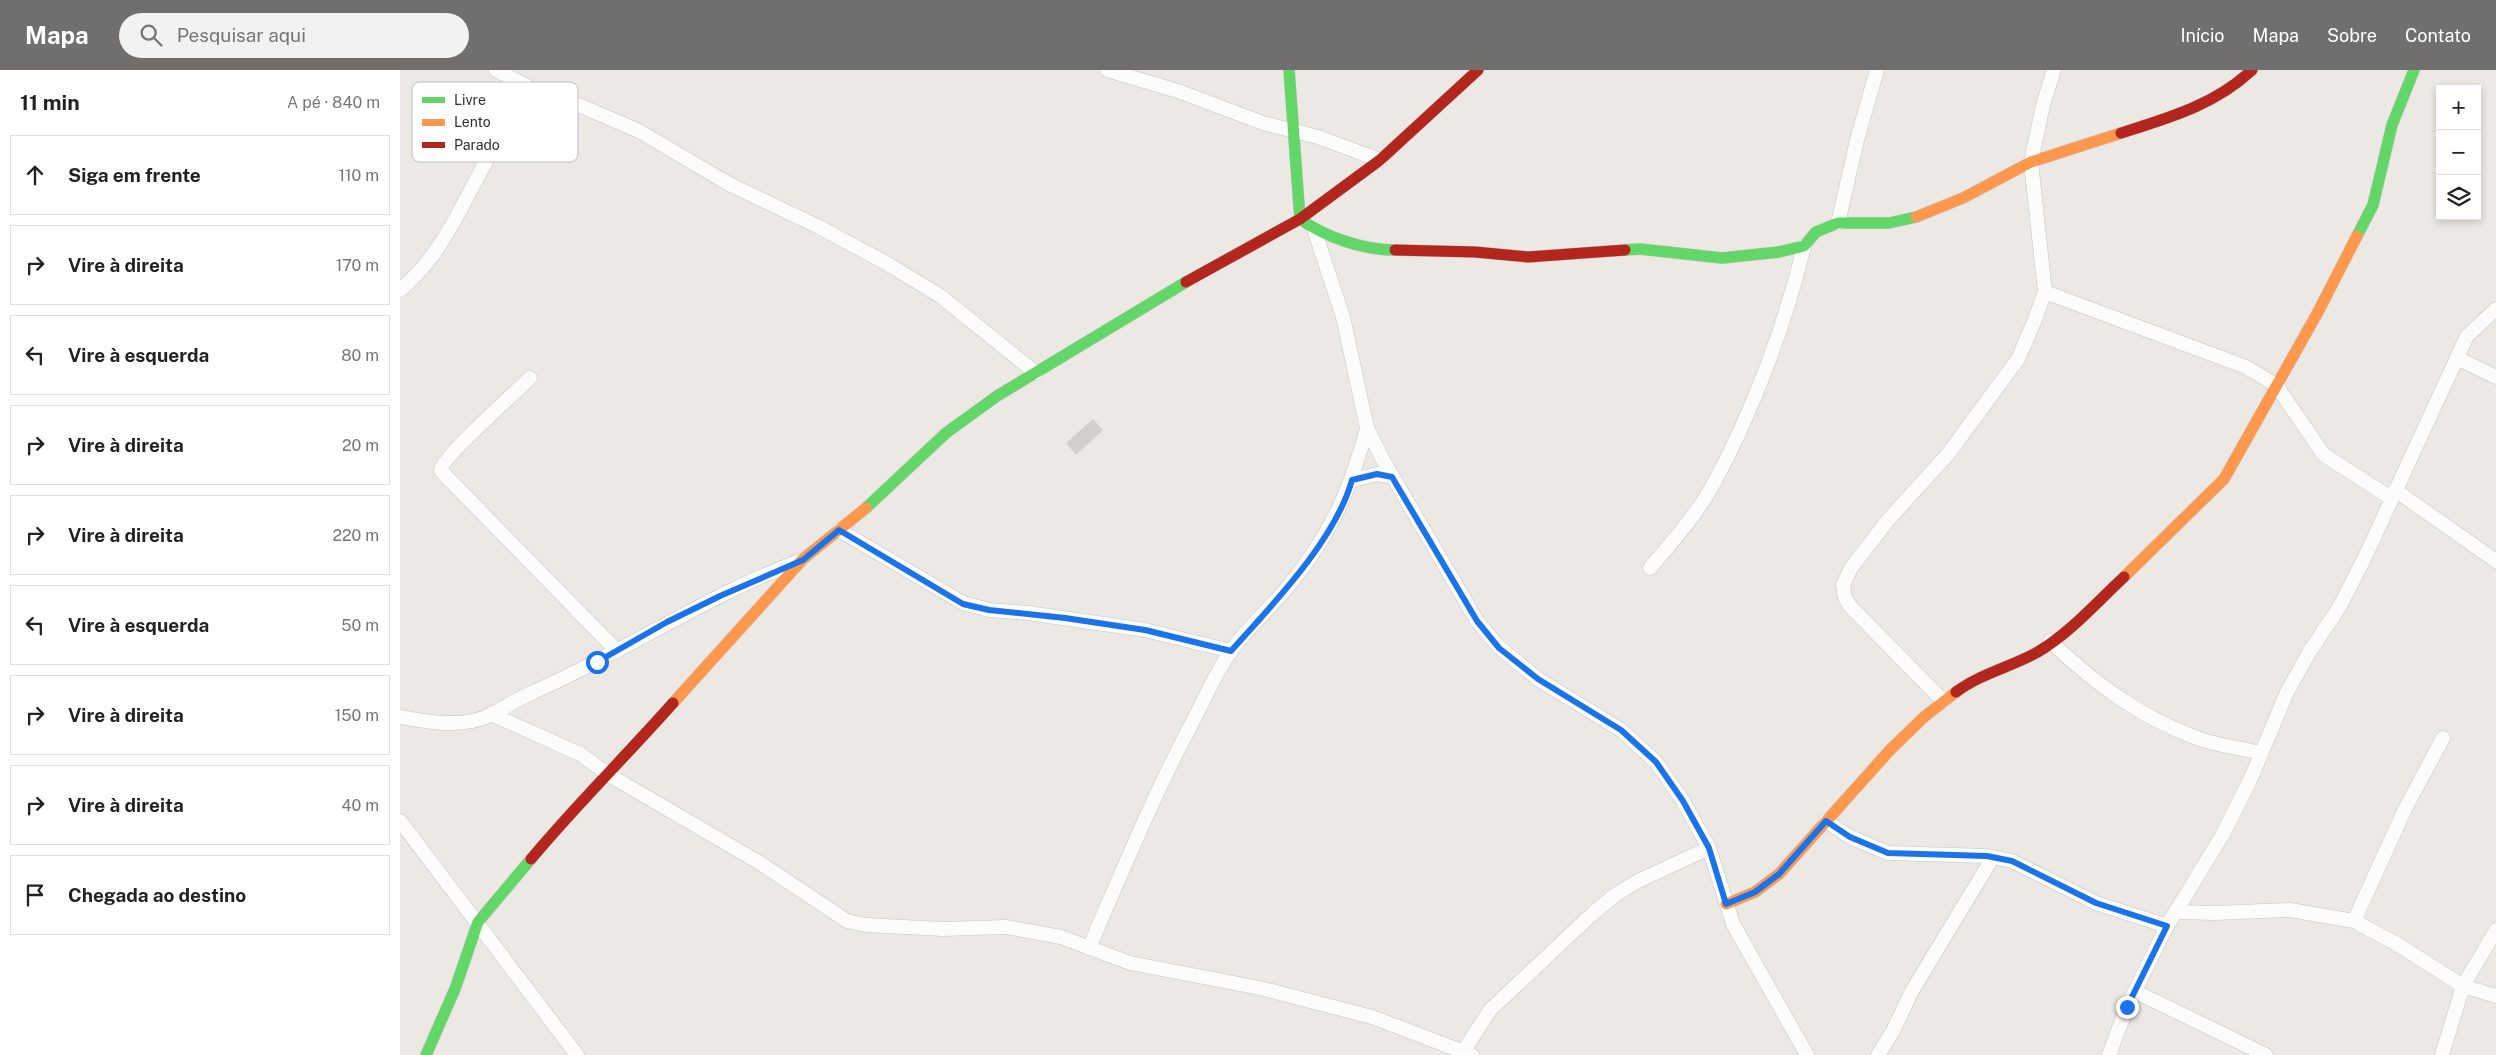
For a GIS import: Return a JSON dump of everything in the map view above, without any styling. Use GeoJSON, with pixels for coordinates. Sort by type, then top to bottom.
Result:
{"type":"FeatureCollection","features":[{"type":"Feature","properties":{"kind":"street"},"geometry":{"type":"LineString","coordinates":[[496,70],[519,82]]}},
{"type":"Feature","properties":{"kind":"street"},"geometry":{"type":"LineString","coordinates":[[1107,70],[1178,91],[1263,123],[1318,137],[1380,160]]}},
{"type":"Feature","properties":{"kind":"street"},"geometry":{"type":"LineString","coordinates":[[1289,70],[1294,132],[1294,170],[1300,219],[1314,229],[1382,250],[1475,252],[1528,256],[1640,249],[1722,258],[1779,252],[1804,246]]}},
{"type":"Feature","properties":{"kind":"street"},"geometry":{"type":"LineString","coordinates":[[426,1055],[455,989],[478,922],[562,822],[609,775],[803,560],[946,433],[997,396],[1194,277],[1300,219],[1380,160],[1478,70]]}},
{"type":"Feature","properties":{"kind":"street"},"geometry":{"type":"LineString","coordinates":[[1838,223],[1856,140],[1877,70]]}},
{"type":"Feature","properties":{"kind":"street"},"geometry":{"type":"LineString","coordinates":[[1943,700],[1850,606],[1845,598],[1843,585],[1850,568],[1888,520],[1948,454],[2018,358],[2045,292],[2032,162],[2043,105],[2054,70]]}},
{"type":"Feature","properties":{"kind":"street"},"geometry":{"type":"LineString","coordinates":[[1650,568],[1684,528],[1713,484],[1743,424],[1793,291],[1804,246],[1816,232],[1838,223],[1889,223],[1921,216],[1963,198],[2032,162],[2192,110],[2235,86],[2252,70]]}},
{"type":"Feature","properties":{"kind":"street"},"geometry":{"type":"LineString","coordinates":[[1726,904],[1755,892],[1779,874],[1890,750],[1943,700],[2001,667],[2035,653],[2065,632],[2224,479],[2318,312],[2373,204],[2392,125],[2414,70]]}},
{"type":"Feature","properties":{"kind":"street"},"geometry":{"type":"LineString","coordinates":[[578,105],[639,130],[729,184],[819,226],[886,263],[939,295],[1036,373]]}},
{"type":"Feature","properties":{"kind":"street"},"geometry":{"type":"LineString","coordinates":[[400,290],[420,273],[433,256],[487,162]]}},
{"type":"Feature","properties":{"kind":"street"},"geometry":{"type":"LineString","coordinates":[[1314,229],[1343,317],[1353,372],[1367,428],[1392,477],[1477,621],[1499,648],[1538,679],[1621,730],[1656,762],[1683,801],[1709,848],[1726,904],[1751,958],[1807,1055]]}},
{"type":"Feature","properties":{"kind":"street"},"geometry":{"type":"LineString","coordinates":[[2045,292],[2246,367],[2276,385],[2324,455],[2393,494],[2496,561]]}},
{"type":"Feature","properties":{"kind":"street"},"geometry":{"type":"LineString","coordinates":[[2109,1055],[2167,926],[2223,834],[2287,692],[2310,651],[2340,606],[2467,336],[2496,309]]}},
{"type":"Feature","properties":{"kind":"street"},"geometry":{"type":"LineString","coordinates":[[2457,358],[2496,377]]}},
{"type":"Feature","properties":{"kind":"street"},"geometry":{"type":"LineString","coordinates":[[530,378],[443,462],[441,471],[617,651]]}},
{"type":"Feature","properties":{"kind":"street"},"geometry":{"type":"LineString","coordinates":[[1089,948],[1173,758],[1231,651],[1287,588],[1314,553],[1332,525],[1352,480],[1367,428]]}},
{"type":"Feature","properties":{"kind":"street"},"geometry":{"type":"LineString","coordinates":[[1352,480],[1377,474],[1392,477]]}},
{"type":"Feature","properties":{"kind":"street"},"geometry":{"type":"LineString","coordinates":[[839,530],[963,604],[989,610],[1037,614],[1145,630],[1231,651]]}},
{"type":"Feature","properties":{"kind":"street"},"geometry":{"type":"LineString","coordinates":[[400,717],[434,723],[452,723],[473,721],[491,714],[565,679],[720,596],[803,560]]}},
{"type":"Feature","properties":{"kind":"street"},"geometry":{"type":"LineString","coordinates":[[2050,641],[2097,684],[2166,725],[2215,744],[2261,753]]}},
{"type":"Feature","properties":{"kind":"street"},"geometry":{"type":"LineString","coordinates":[[491,714],[580,754],[609,775],[760,863],[847,921],[866,925],[943,929],[1006,927],[1061,936],[1130,963],[1260,988],[1372,1017],[1465,1054],[1490,1010],[1591,915],[1615,895],[1709,848]]}},
{"type":"Feature","properties":{"kind":"street"},"geometry":{"type":"LineString","coordinates":[[2354,921],[2405,809],[2442,738]]}},
{"type":"Feature","properties":{"kind":"street"},"geometry":{"type":"LineString","coordinates":[[400,821],[577,1055]]}},
{"type":"Feature","properties":{"kind":"street"},"geometry":{"type":"LineString","coordinates":[[1826,821],[1850,837],[1888,853],[1993,858],[2012,861],[2096,903],[2167,926]]}},
{"type":"Feature","properties":{"kind":"street"},"geometry":{"type":"LineString","coordinates":[[1878,1055],[1893,1031],[1912,991],[1993,858]]}},
{"type":"Feature","properties":{"kind":"street"},"geometry":{"type":"LineString","coordinates":[[2177,912],[2215,913],[2290,910],[2354,921],[2397,944],[2463,986],[2496,996]]}},
{"type":"Feature","properties":{"kind":"street"},"geometry":{"type":"LineString","coordinates":[[2442,1055],[2463,986],[2496,930]]}},
{"type":"Feature","properties":{"kind":"street"},"geometry":{"type":"LineString","coordinates":[[2136,992],[2266,1055]]}},
{"type":"Feature","properties":{"kind":"building"},"geometry":{"type":"Polygon","coordinates":[[[1093,419],[1103,430],[1076,455],[1066,443],[1093,419]]]}},
{"type":"Feature","properties":{"kind":"traffic: fast"},"geometry":{"type":"LineString","coordinates":[[1289,70],[1300,219],[1333,237],[1357,245],[1395,250]]}},
{"type":"Feature","properties":{"kind":"traffic: fast"},"geometry":{"type":"LineString","coordinates":[[2357,236],[2373,205],[2392,125],[2414,70]]}},
{"type":"Feature","properties":{"kind":"traffic: fast"},"geometry":{"type":"LineString","coordinates":[[1625,250],[1640,249],[1722,258],[1779,252],[1804,246],[1816,232],[1838,223],[1889,223],[1916,217]]}},
{"type":"Feature","properties":{"kind":"traffic: fast"},"geometry":{"type":"LineString","coordinates":[[866,508],[946,433],[997,396],[1186,282]]}},
{"type":"Feature","properties":{"kind":"traffic: fast"},"geometry":{"type":"LineString","coordinates":[[426,1055],[455,989],[478,922],[531,859]]}},
{"type":"Feature","properties":{"kind":"traffic: slow"},"geometry":{"type":"LineString","coordinates":[[1916,217],[1963,198],[2031,162],[2121,133]]}},
{"type":"Feature","properties":{"kind":"traffic: slow"},"geometry":{"type":"LineString","coordinates":[[2124,577],[2224,479],[2318,312],[2357,236]]}},
{"type":"Feature","properties":{"kind":"traffic: slow"},"geometry":{"type":"LineString","coordinates":[[673,703],[803,559],[866,508]]}},
{"type":"Feature","properties":{"kind":"traffic: slow"},"geometry":{"type":"LineString","coordinates":[[1726,904],[1755,892],[1779,874],[1890,750],[1924,717],[1956,692]]}},
{"type":"Feature","properties":{"kind":"traffic: jam"},"geometry":{"type":"LineString","coordinates":[[1186,282],[1300,219],[1380,160],[1478,70]]}},
{"type":"Feature","properties":{"kind":"traffic: jam"},"geometry":{"type":"LineString","coordinates":[[2121,133],[2173,116],[2207,101],[2238,82],[2252,70]]}},
{"type":"Feature","properties":{"kind":"traffic: jam"},"geometry":{"type":"LineString","coordinates":[[1395,250],[1475,252],[1528,257],[1625,250]]}},
{"type":"Feature","properties":{"kind":"traffic: jam"},"geometry":{"type":"LineString","coordinates":[[1956,692],[1985,675],[2036,653],[2060,637],[2124,577]]}},
{"type":"Feature","properties":{"kind":"traffic: jam"},"geometry":{"type":"LineString","coordinates":[[531,859],[673,703]]}},
{"type":"Feature","properties":{"kind":"route"},"geometry":{"type":"LineString","coordinates":[[597,662],[667,622],[778,569],[803,560],[839,530],[963,604],[989,610],[1028,613],[1145,630],[1231,651],[1287,588],[1314,553],[1332,525],[1352,480],[1377,474],[1392,477],[1437,549],[1477,621],[1499,648],[1538,679],[1621,730],[1656,762],[1683,801],[1709,848],[1726,904],[1755,892],[1779,874],[1826,821],[1850,837],[1888,853],[1933,856],[1987,856],[2012,861],[2096,903],[2146,921],[2167,926],[2127,1007]]}}]}
